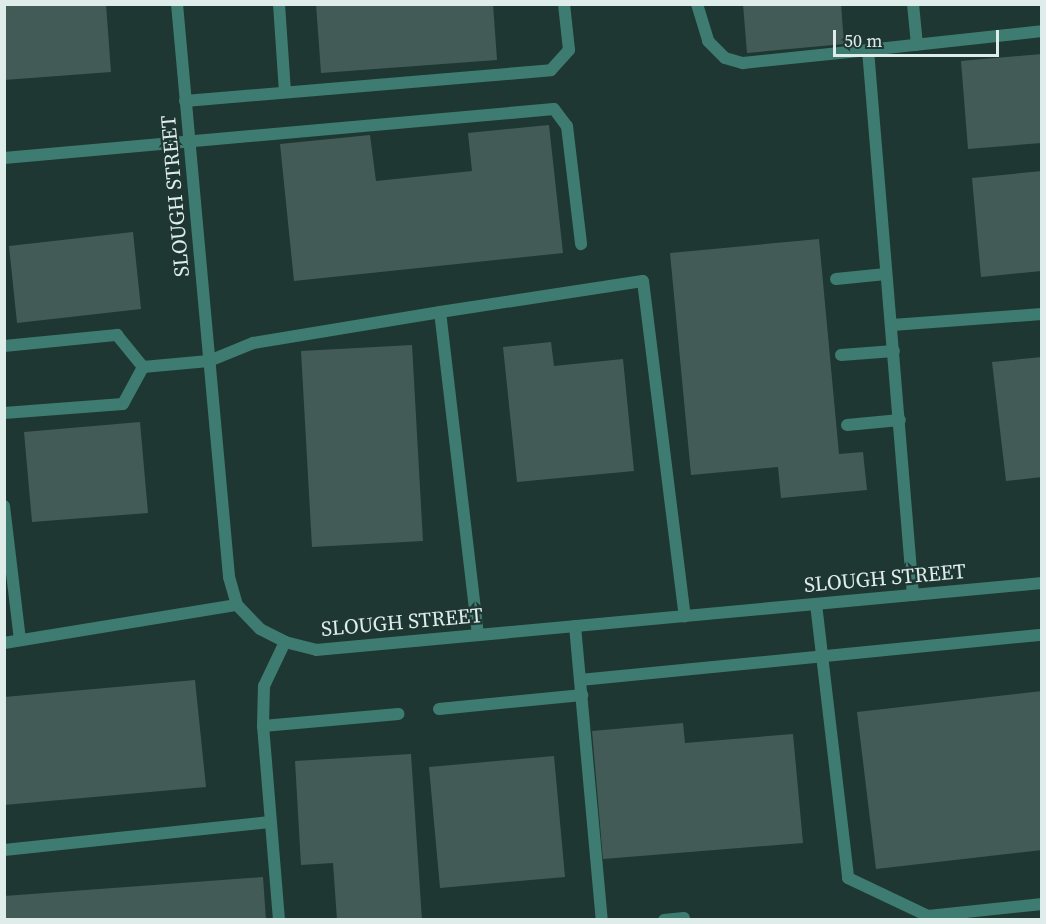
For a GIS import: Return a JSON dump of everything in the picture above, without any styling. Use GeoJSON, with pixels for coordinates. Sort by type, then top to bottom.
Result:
{"type":"FeatureCollection","features":[{"type":"Feature","properties":{"kind":"street","name":"SLOUGH STREET"},"geometry":{"type":"LineString","coordinates":[[177,4],[229,577],[237,605],[260,629],[285,642],[316,650],[1041,583]]}},
{"type":"Feature","properties":{"kind":"street"},"geometry":{"type":"LineString","coordinates":[[279,4],[285,92]]}},
{"type":"Feature","properties":{"kind":"street"},"geometry":{"type":"LineString","coordinates":[[185,101],[551,70],[569,50],[564,4]]}},
{"type":"Feature","properties":{"kind":"street"},"geometry":{"type":"LineString","coordinates":[[697,4],[708,41],[725,58],[743,63],[1041,31]]}},
{"type":"Feature","properties":{"kind":"street"},"geometry":{"type":"LineString","coordinates":[[913,4],[917,45]]}},
{"type":"Feature","properties":{"kind":"street"},"geometry":{"type":"LineString","coordinates":[[868,50],[913,595]]}},
{"type":"Feature","properties":{"kind":"street"},"geometry":{"type":"LineString","coordinates":[[4,158],[554,109],[567,126],[581,244]]}},
{"type":"Feature","properties":{"kind":"street"},"geometry":{"type":"LineString","coordinates":[[836,279],[886,274]]}},
{"type":"Feature","properties":{"kind":"street"},"geometry":{"type":"LineString","coordinates":[[142,368],[209,361],[253,343],[643,281],[685,616]]}},
{"type":"Feature","properties":{"kind":"street"},"geometry":{"type":"LineString","coordinates":[[440,312],[478,635]]}},
{"type":"Feature","properties":{"kind":"street"},"geometry":{"type":"LineString","coordinates":[[892,325],[1041,314]]}},
{"type":"Feature","properties":{"kind":"street"},"geometry":{"type":"LineString","coordinates":[[4,346],[117,335],[142,368]]}},
{"type":"Feature","properties":{"kind":"street"},"geometry":{"type":"LineString","coordinates":[[841,356],[894,351]]}},
{"type":"Feature","properties":{"kind":"street"},"geometry":{"type":"LineString","coordinates":[[4,413],[123,404],[142,368]]}},
{"type":"Feature","properties":{"kind":"street"},"geometry":{"type":"LineString","coordinates":[[847,425],[900,420]]}},
{"type":"Feature","properties":{"kind":"street"},"geometry":{"type":"LineString","coordinates":[[4,506],[20,640]]}},
{"type":"Feature","properties":{"kind":"street"},"geometry":{"type":"LineString","coordinates":[[816,604],[848,878],[928,916],[1041,904]]}},
{"type":"Feature","properties":{"kind":"street"},"geometry":{"type":"LineString","coordinates":[[4,643],[237,605]]}},
{"type":"Feature","properties":{"kind":"street"},"geometry":{"type":"LineString","coordinates":[[575,626],[602,920]]}},
{"type":"Feature","properties":{"kind":"street"},"geometry":{"type":"LineString","coordinates":[[580,680],[1041,635]]}},
{"type":"Feature","properties":{"kind":"street"},"geometry":{"type":"LineString","coordinates":[[279,920],[263,726],[264,686],[285,642]]}},
{"type":"Feature","properties":{"kind":"street"},"geometry":{"type":"LineString","coordinates":[[439,709],[582,695]]}},
{"type":"Feature","properties":{"kind":"street"},"geometry":{"type":"LineString","coordinates":[[263,726],[398,714]]}},
{"type":"Feature","properties":{"kind":"street"},"geometry":{"type":"LineString","coordinates":[[4,849],[270,822]]}},
{"type":"Feature","properties":{"kind":"street"},"geometry":{"type":"LineString","coordinates":[[664,920],[684,918]]}},
{"type":"Feature","properties":{"kind":"building"},"geometry":{"type":"Polygon","coordinates":[[[4,4],[106,4],[111,72],[4,80],[4,4]]]}},
{"type":"Feature","properties":{"kind":"building"},"geometry":{"type":"Polygon","coordinates":[[[316,4],[493,4],[497,60],[321,73],[316,4]]]}},
{"type":"Feature","properties":{"kind":"building"},"geometry":{"type":"Polygon","coordinates":[[[743,4],[841,4],[844,44],[747,53],[743,4]]]}},
{"type":"Feature","properties":{"kind":"building"},"geometry":{"type":"Polygon","coordinates":[[[1042,54],[1042,143],[968,149],[961,61],[1042,54]]]}},
{"type":"Feature","properties":{"kind":"building"},"geometry":{"type":"Polygon","coordinates":[[[549,125],[563,253],[294,281],[280,144],[370,135],[376,181],[472,171],[468,133],[549,125]]]}},
{"type":"Feature","properties":{"kind":"building"},"geometry":{"type":"Polygon","coordinates":[[[1042,171],[1042,271],[981,277],[972,178],[1042,171]]]}},
{"type":"Feature","properties":{"kind":"building"},"geometry":{"type":"Polygon","coordinates":[[[133,232],[141,309],[17,323],[9,246],[133,232]]]}},
{"type":"Feature","properties":{"kind":"building"},"geometry":{"type":"Polygon","coordinates":[[[819,239],[839,454],[863,452],[867,490],[781,498],[778,467],[691,475],[670,253],[819,239]]]}},
{"type":"Feature","properties":{"kind":"building"},"geometry":{"type":"Polygon","coordinates":[[[551,342],[554,366],[623,359],[634,471],[517,482],[503,347],[551,342]]]}},
{"type":"Feature","properties":{"kind":"building"},"geometry":{"type":"Polygon","coordinates":[[[412,345],[423,541],[312,547],[301,351],[412,345]]]}},
{"type":"Feature","properties":{"kind":"building"},"geometry":{"type":"Polygon","coordinates":[[[1042,357],[1042,477],[1006,481],[992,362],[1042,357]]]}},
{"type":"Feature","properties":{"kind":"building"},"geometry":{"type":"Polygon","coordinates":[[[140,422],[148,513],[32,522],[24,432],[140,422]]]}},
{"type":"Feature","properties":{"kind":"building"},"geometry":{"type":"Polygon","coordinates":[[[195,680],[206,787],[4,805],[4,697],[195,680]]]}},
{"type":"Feature","properties":{"kind":"building"},"geometry":{"type":"Polygon","coordinates":[[[1042,691],[1042,850],[876,869],[857,712],[1042,691]]]}},
{"type":"Feature","properties":{"kind":"building"},"geometry":{"type":"Polygon","coordinates":[[[683,723],[685,743],[793,734],[803,843],[603,859],[592,731],[683,723]]]}},
{"type":"Feature","properties":{"kind":"building"},"geometry":{"type":"Polygon","coordinates":[[[411,754],[422,920],[337,920],[333,863],[301,865],[295,761],[411,754]]]}},
{"type":"Feature","properties":{"kind":"building"},"geometry":{"type":"Polygon","coordinates":[[[554,756],[565,877],[440,888],[429,767],[554,756]]]}},
{"type":"Feature","properties":{"kind":"building"},"geometry":{"type":"Polygon","coordinates":[[[263,877],[266,920],[4,920],[4,896],[263,877]]]}}]}
